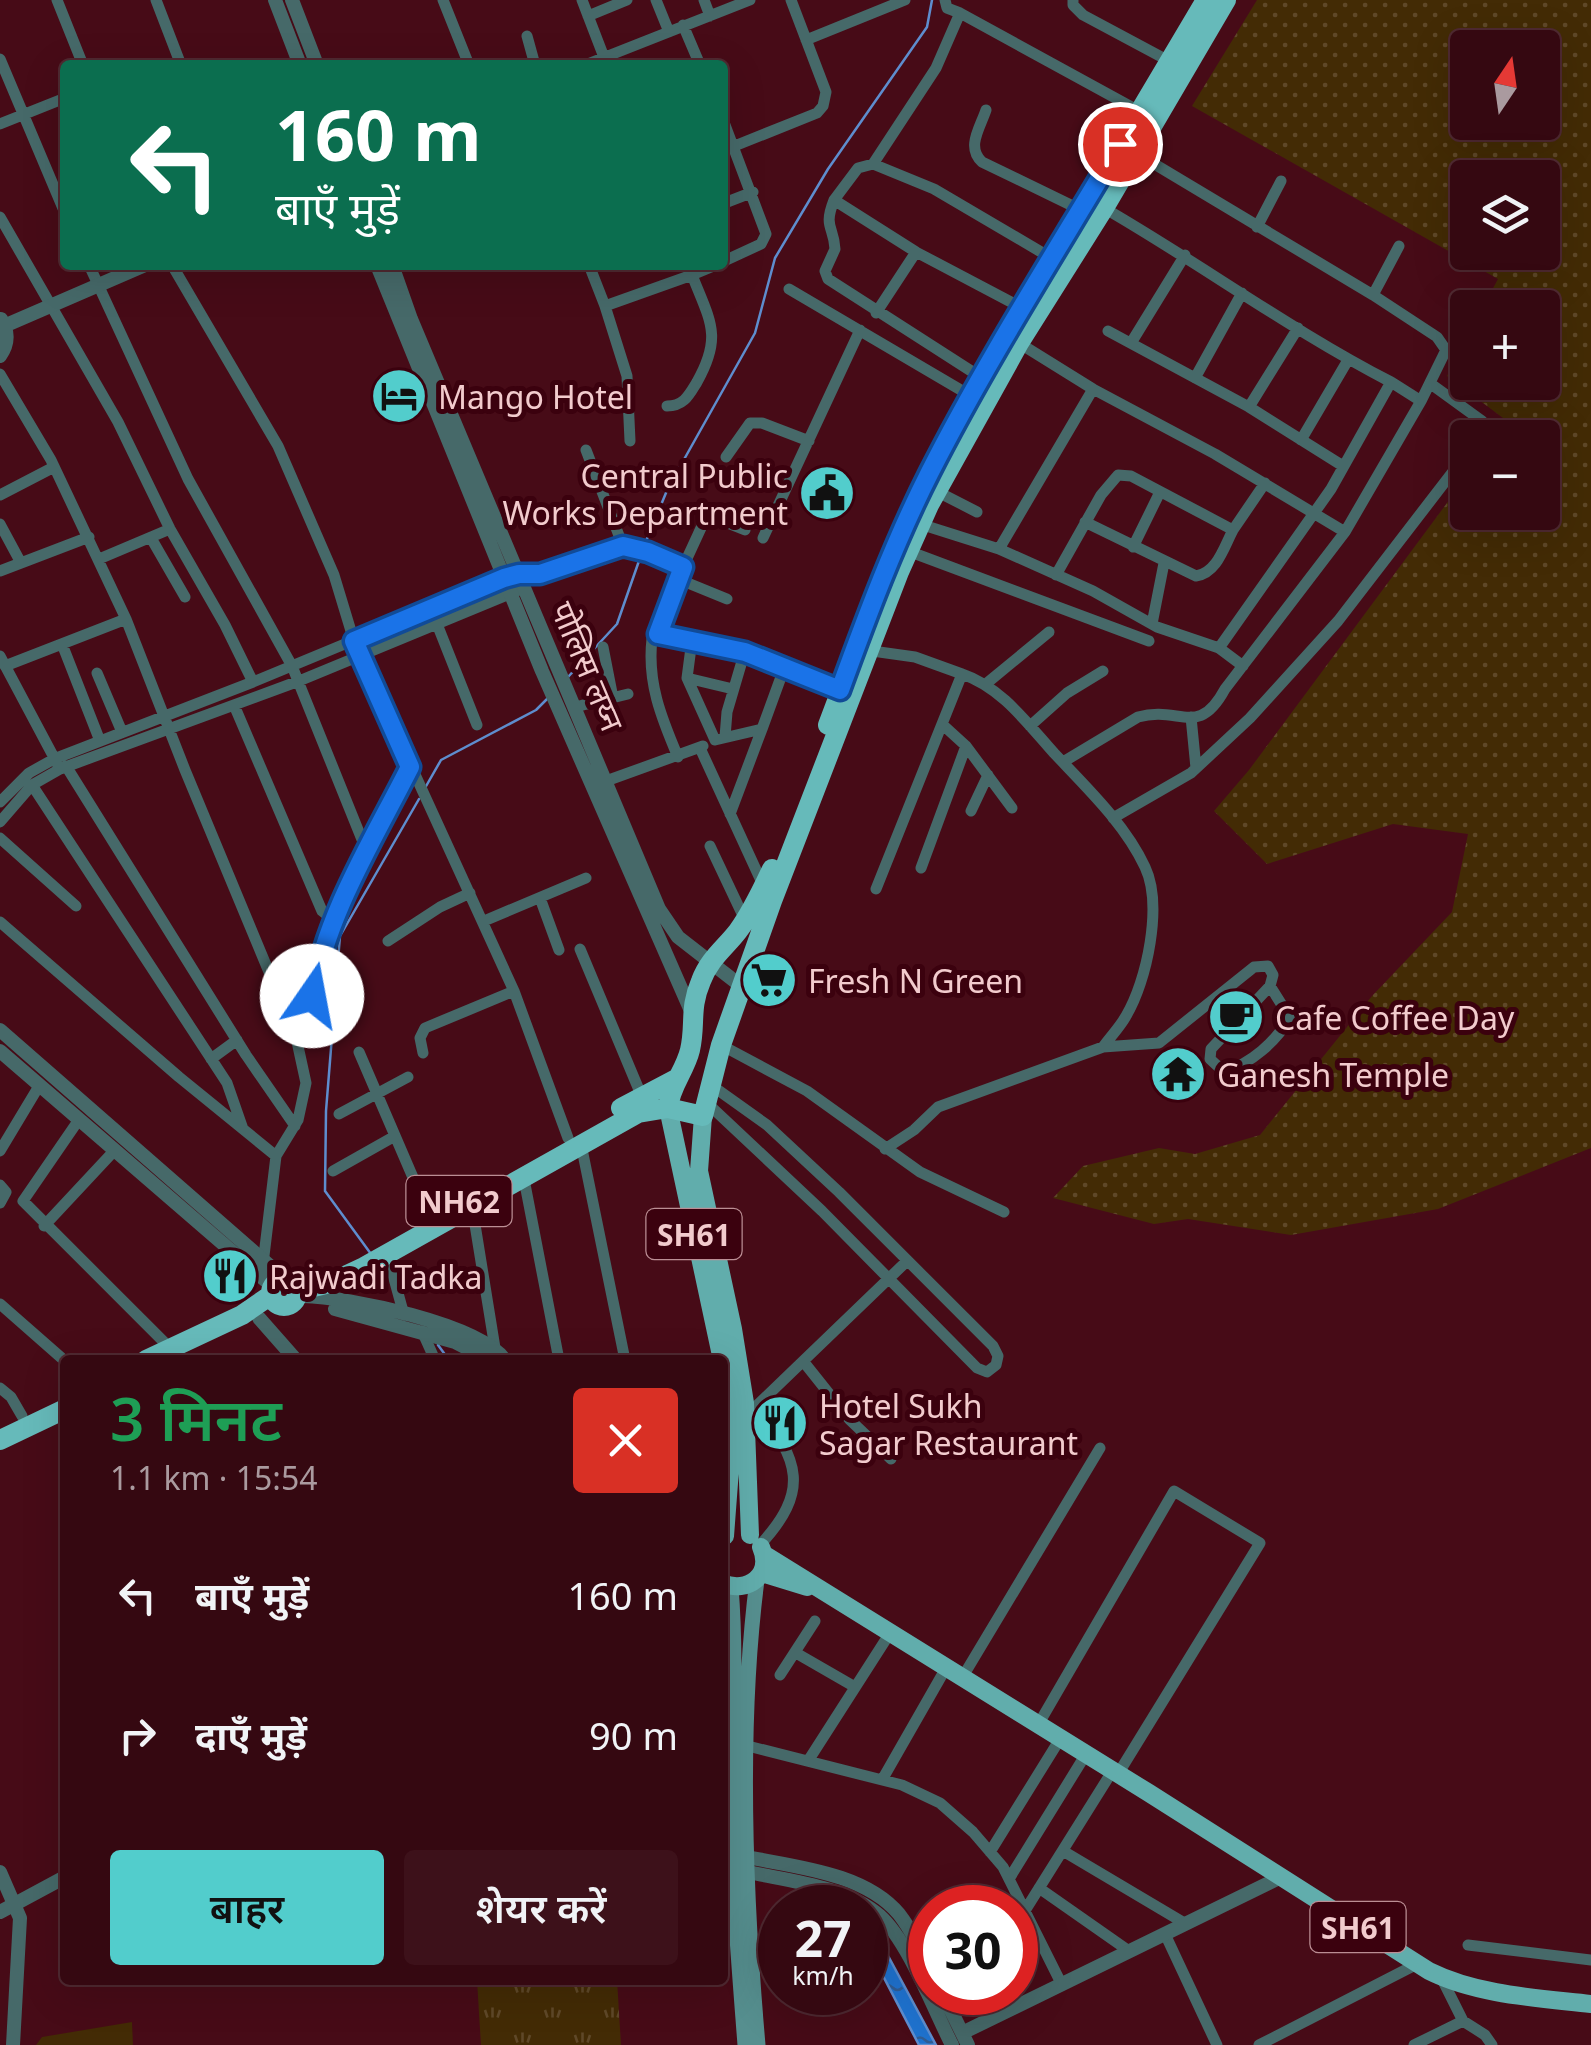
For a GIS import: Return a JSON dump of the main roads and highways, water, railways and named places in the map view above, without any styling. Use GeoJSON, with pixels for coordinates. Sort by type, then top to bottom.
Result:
{"type":"FeatureCollection","features":[{"type":"Feature","properties":{"kind":"highway"},"geometry":{"type":"LineString","coordinates":[[706,1101],[741,986],[907,520],[976,387],[1206,0]]}},
{"type":"Feature","properties":{"kind":"highway"},"geometry":{"type":"LineString","coordinates":[[668,1108],[690,1049],[691,1011],[711,960],[745,920],[764,887],[840,690],[936,491],[1019,342],[1104,208],[1226,0]]}},
{"type":"Feature","properties":{"kind":"highway","name":"NH62"},"geometry":{"type":"LineString","coordinates":[[170,1354],[259,1318],[284,1291],[344,1276],[524,1179],[642,1096],[676,1080]]}},
{"type":"Feature","properties":{"kind":"highway","name":"NH62"},"geometry":{"type":"LineString","coordinates":[[170,1354],[575,1141],[638,1113],[706,1101]]}},
{"type":"Feature","properties":{"kind":"highway"},"geometry":{"type":"LineString","coordinates":[[0,1426],[60,1398]]}},
{"type":"Feature","properties":{"kind":"highway"},"geometry":{"type":"LineString","coordinates":[[0,1440],[60,1411]]}},
{"type":"Feature","properties":{"kind":"main road","name":"SH61"},"geometry":{"type":"LineString","coordinates":[[706,1101],[699,1171],[751,1412],[759,1557]]}},
{"type":"Feature","properties":{"kind":"main road","name":"SH61"},"geometry":{"type":"LineString","coordinates":[[668,1108],[721,1355]]}},
{"type":"Feature","properties":{"kind":"main road","name":"SH61"},"geometry":{"type":"LineString","coordinates":[[728,1411],[732,1443],[728,1490]]}},
{"type":"Feature","properties":{"kind":"main road","name":"SH61"},"geometry":{"type":"LineString","coordinates":[[728,1535],[742,1533],[759,1557],[822,1589],[1417,1964],[1441,1977],[1496,1990],[1591,2004]]}},
{"type":"Feature","properties":{"kind":"main road"},"geometry":{"type":"LineString","coordinates":[[728,1585],[740,1588],[759,1557]]}},
{"type":"Feature","properties":{"kind":"main road"},"geometry":{"type":"LineString","coordinates":[[758,2045],[748,1864],[748,1746],[751,1624],[759,1557]]}},
{"type":"Feature","properties":{"kind":"main road"},"geometry":{"type":"LineString","coordinates":[[728,1594],[736,1663],[732,1809],[745,2045]]}},
{"type":"Feature","properties":{"kind":"water"},"geometry":{"type":"Polygon","coordinates":[[[888,1956],[908,1993],[908,2015],[920,2015],[936,2045],[919,2045],[888,1986],[888,1956]]]}},
{"type":"Feature","properties":{"kind":"waterway"},"geometry":{"type":"LineString","coordinates":[[644,546],[668,488],[755,333],[775,258],[828,169],[927,27],[932,0]]}},
{"type":"Feature","properties":{"kind":"waterway"},"geometry":{"type":"LineString","coordinates":[[568,677],[617,624],[640,558]]}},
{"type":"Feature","properties":{"kind":"waterway"},"geometry":{"type":"LineString","coordinates":[[425,788],[441,760],[536,710],[549,697]]}},
{"type":"Feature","properties":{"kind":"waterway"},"geometry":{"type":"LineString","coordinates":[[371,1254],[325,1191],[326,1111],[340,936],[419,799]]}},
{"type":"Feature","properties":{"kind":"waterway"},"geometry":{"type":"LineString","coordinates":[[438,1345],[445,1355]]}},
{"type":"Feature","properties":{"kind":"place","name":"Mango Hotel"},"geometry":{"type":"Point","coordinates":[399,396]}},
{"type":"Feature","properties":{"kind":"place","name":"Central Public Works Department"},"geometry":{"type":"Point","coordinates":[827,493]}},
{"type":"Feature","properties":{"kind":"place","name":"Fresh N Green"},"geometry":{"type":"Point","coordinates":[769,980]}},
{"type":"Feature","properties":{"kind":"place","name":"Cafe Coffee Day"},"geometry":{"type":"Point","coordinates":[1236,1017]}},
{"type":"Feature","properties":{"kind":"place","name":"Ganesh Temple"},"geometry":{"type":"Point","coordinates":[1178,1074]}},
{"type":"Feature","properties":{"kind":"place","name":"Rajwadi Tadka"},"geometry":{"type":"Point","coordinates":[230,1276]}},
{"type":"Feature","properties":{"kind":"place","name":"Hotel Sukh Sagar Restaurant"},"geometry":{"type":"Point","coordinates":[780,1423]}}]}
